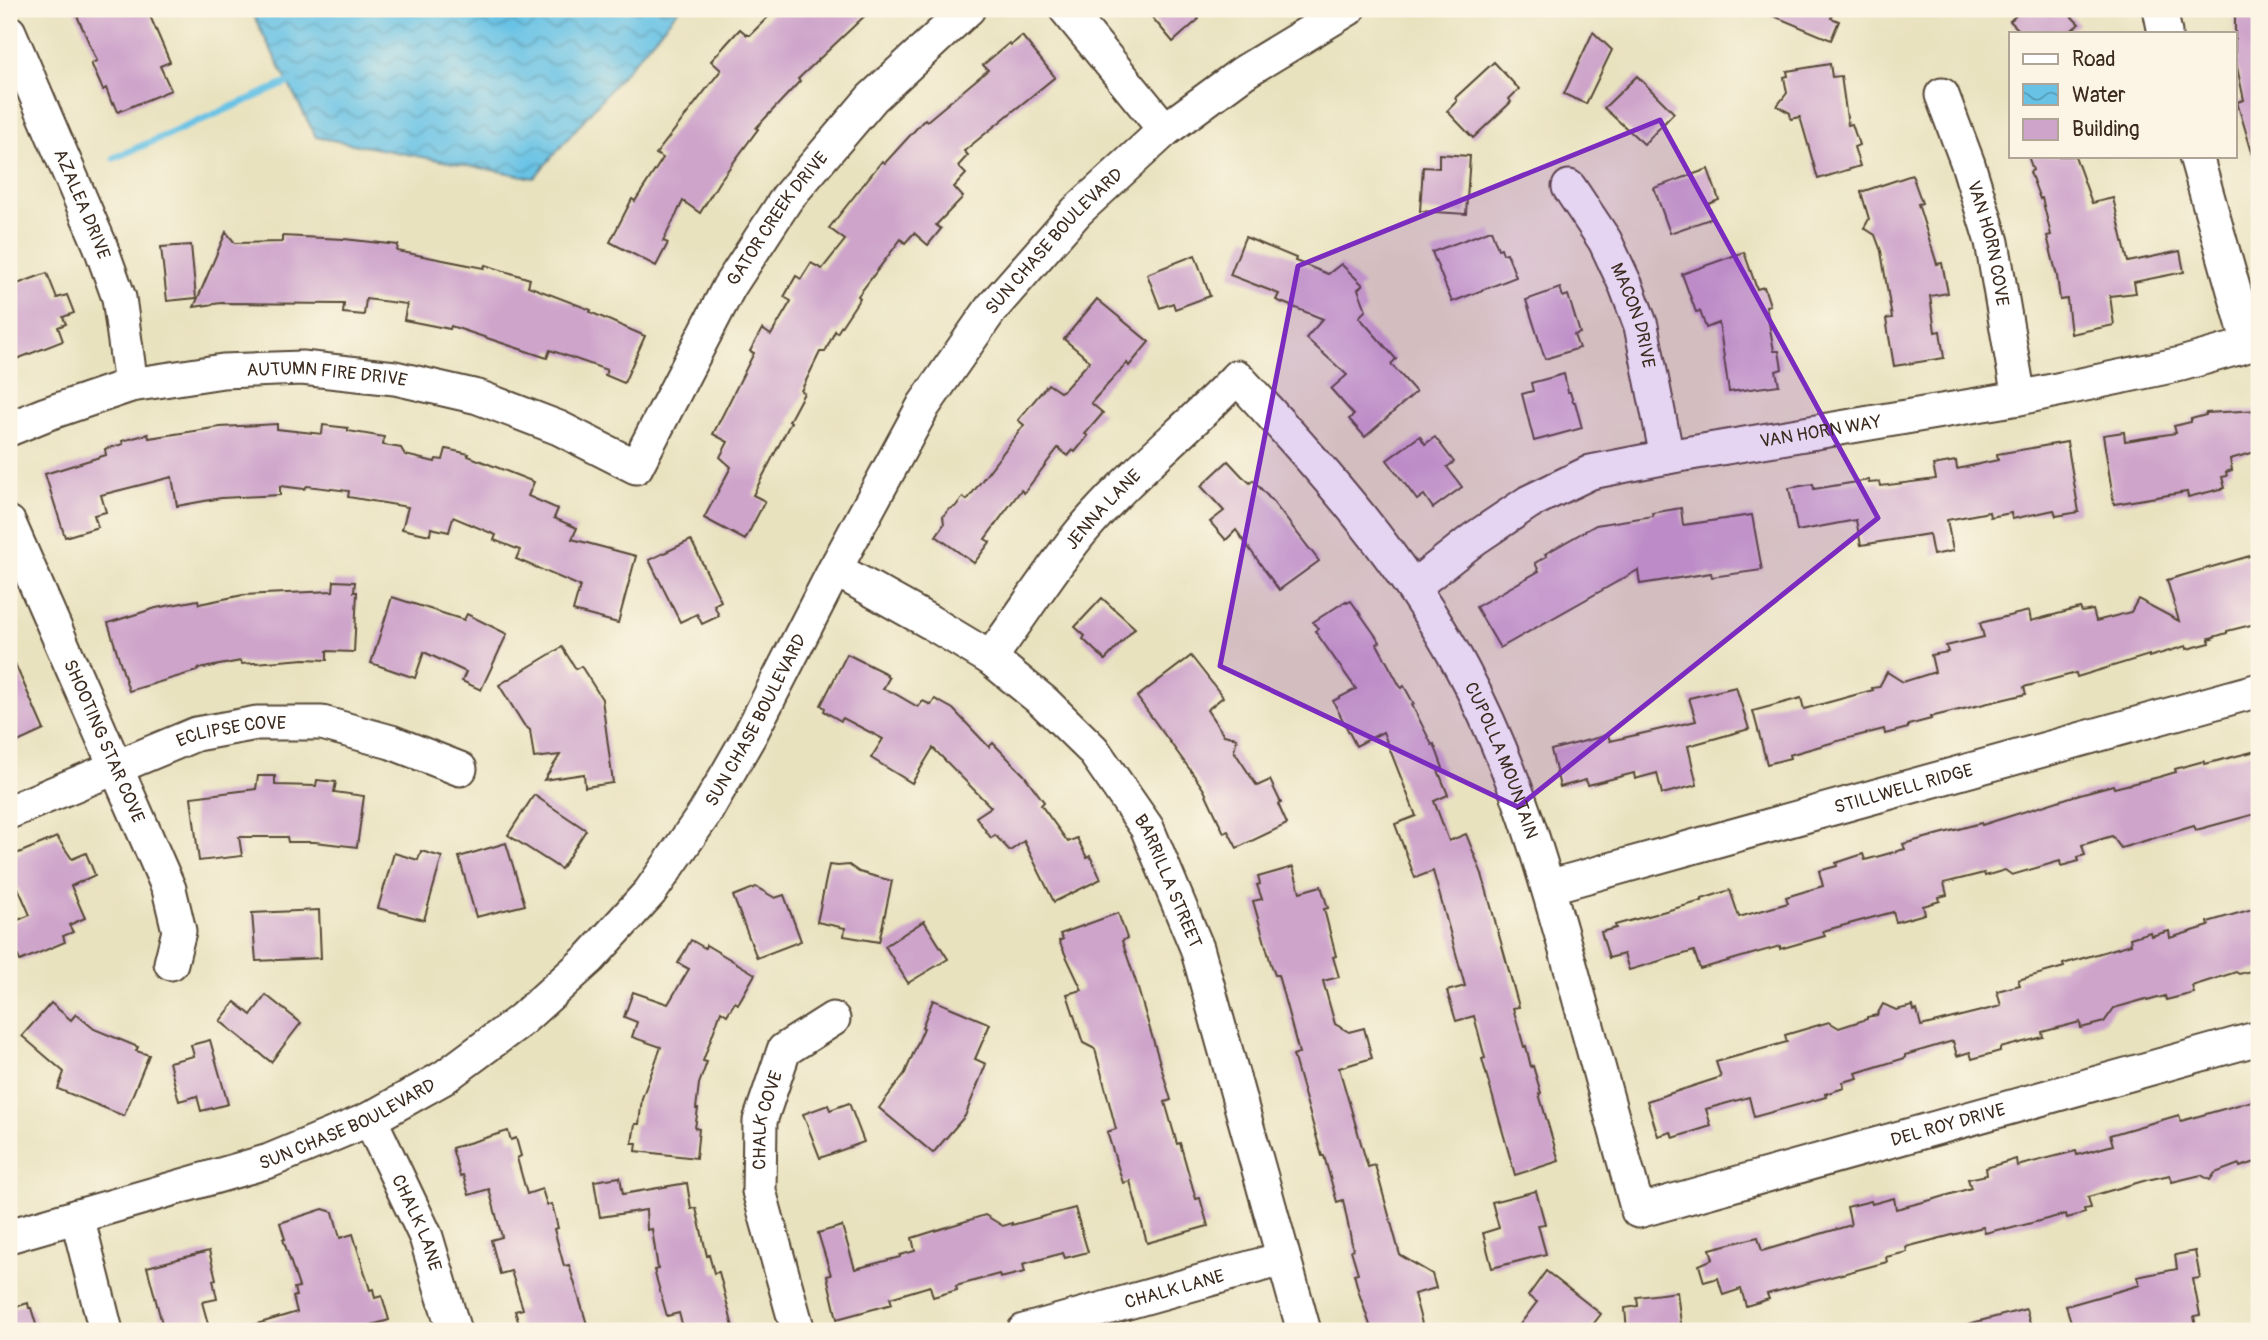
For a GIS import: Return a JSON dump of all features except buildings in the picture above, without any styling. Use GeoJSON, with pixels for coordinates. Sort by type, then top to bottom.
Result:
{"type":"FeatureCollection","features":[{"type":"Feature","properties":{"kind":"street","name":"GATOR CREEK DRIVE"},"geometry":{"type":"LineString","coordinates":[[636,467],[729,287],[787,198],[872,97],[968,9]]}},
{"type":"Feature","properties":{"kind":"street"},"geometry":{"type":"LineString","coordinates":[[1066,9],[1166,130]]}},
{"type":"Feature","properties":{"kind":"street","name":"SUN CHASE BOULEVARD"},"geometry":{"type":"LineString","coordinates":[[9,1236],[269,1161],[370,1119],[443,1078],[520,1021],[590,958],[650,892],[712,802],[924,404],[991,309],[1077,211],[1166,130],[1244,72],[1348,9]]}},
{"type":"Feature","properties":{"kind":"street"},"geometry":{"type":"LineString","coordinates":[[2160,9],[2165,32]]}},
{"type":"Feature","properties":{"kind":"street","name":"AZALEA DRIVE"},"geometry":{"type":"LineString","coordinates":[[9,32],[100,245],[119,298],[131,385]]}},
{"type":"Feature","properties":{"kind":"street","name":"VAN HORN COVE"},"geometry":{"type":"LineString","coordinates":[[1942,94],[1968,164],[1992,242],[2019,398]]}},
{"type":"Feature","properties":{"kind":"street"},"geometry":{"type":"LineString","coordinates":[[2197,158],[2254,343]]}},
{"type":"Feature","properties":{"kind":"street","name":"MACON DRIVE"},"geometry":{"type":"LineString","coordinates":[[1569,187],[1605,241],[1641,326],[1667,457]]}},
{"type":"Feature","properties":{"kind":"street","name":"VAN HORN WAY"},"geometry":{"type":"LineString","coordinates":[[1413,587],[1474,539],[1529,502],[1591,472],[2019,398],[2181,365],[2254,343]]}},
{"type":"Feature","properties":{"kind":"street","name":"AUTUMN FIRE DRIVE"},"geometry":{"type":"LineString","coordinates":[[9,429],[131,385],[223,371],[302,368],[395,378],[478,397],[559,428],[636,467]]}},
{"type":"Feature","properties":{"kind":"street","name":"CUPOLLA MOUNTAIN"},"geometry":{"type":"LineString","coordinates":[[1237,377],[1347,500],[1413,587],[1462,669],[1501,749],[1549,887],[1638,1211]]}},
{"type":"Feature","properties":{"kind":"street","name":"JENNA LANE"},"geometry":{"type":"LineString","coordinates":[[990,658],[1081,533],[1122,488],[1201,415],[1237,377]]}},
{"type":"Feature","properties":{"kind":"street","name":"SHOOTING STAR COVE"},"geometry":{"type":"LineString","coordinates":[[9,523],[169,889],[179,931],[172,963]]}},
{"type":"Feature","properties":{"kind":"street","name":"BARRILLA STREET"},"geometry":{"type":"LineString","coordinates":[[835,569],[930,621],[990,658],[1044,702],[1093,750],[1147,828],[1197,948],[1304,1331]]}},
{"type":"Feature","properties":{"kind":"street","name":"STILLWELL RIDGE"},"geometry":{"type":"LineString","coordinates":[[1549,887],[2259,691]]}},
{"type":"Feature","properties":{"kind":"street","name":"ECLIPSE COVE"},"geometry":{"type":"LineString","coordinates":[[9,812],[196,734],[257,723],[322,723],[391,742],[460,769]]}},
{"type":"Feature","properties":{"kind":"street","name":"CHALK COVE"},"geometry":{"type":"LineString","coordinates":[[798,1331],[759,1191],[760,1121],[784,1050],[833,1019]]}},
{"type":"Feature","properties":{"kind":"street","name":"DEL ROY DRIVE"},"geometry":{"type":"LineString","coordinates":[[1638,1211],[2259,1038]]}},
{"type":"Feature","properties":{"kind":"street","name":"CHALK LANE"},"geometry":{"type":"LineString","coordinates":[[370,1119],[426,1237],[454,1331]]}},
{"type":"Feature","properties":{"kind":"street"},"geometry":{"type":"LineString","coordinates":[[77,1216],[106,1331]]}},
{"type":"Feature","properties":{"kind":"street","name":"CHALK LANE"},"geometry":{"type":"LineString","coordinates":[[1024,1331],[1282,1259]]}},
{"type":"Feature","properties":{"kind":"highlighted area"},"geometry":{"type":"Polygon","coordinates":[[[1660,120],[1878,518],[1518,807],[1220,666],[1298,266],[1660,120]]]}},
{"type":"Feature","properties":{"kind":"water"},"geometry":{"type":"Polygon","coordinates":[[[250,9],[679,9],[534,178],[316,137],[250,9]]]}},
{"type":"Feature","properties":{"kind":"waterway"},"geometry":{"type":"LineString","coordinates":[[114,158],[296,79]]}},
{"type":"Feature","properties":{"kind":"waterway"},"geometry":{"type":"LineString","coordinates":[[9,201],[13,199]]}}]}
